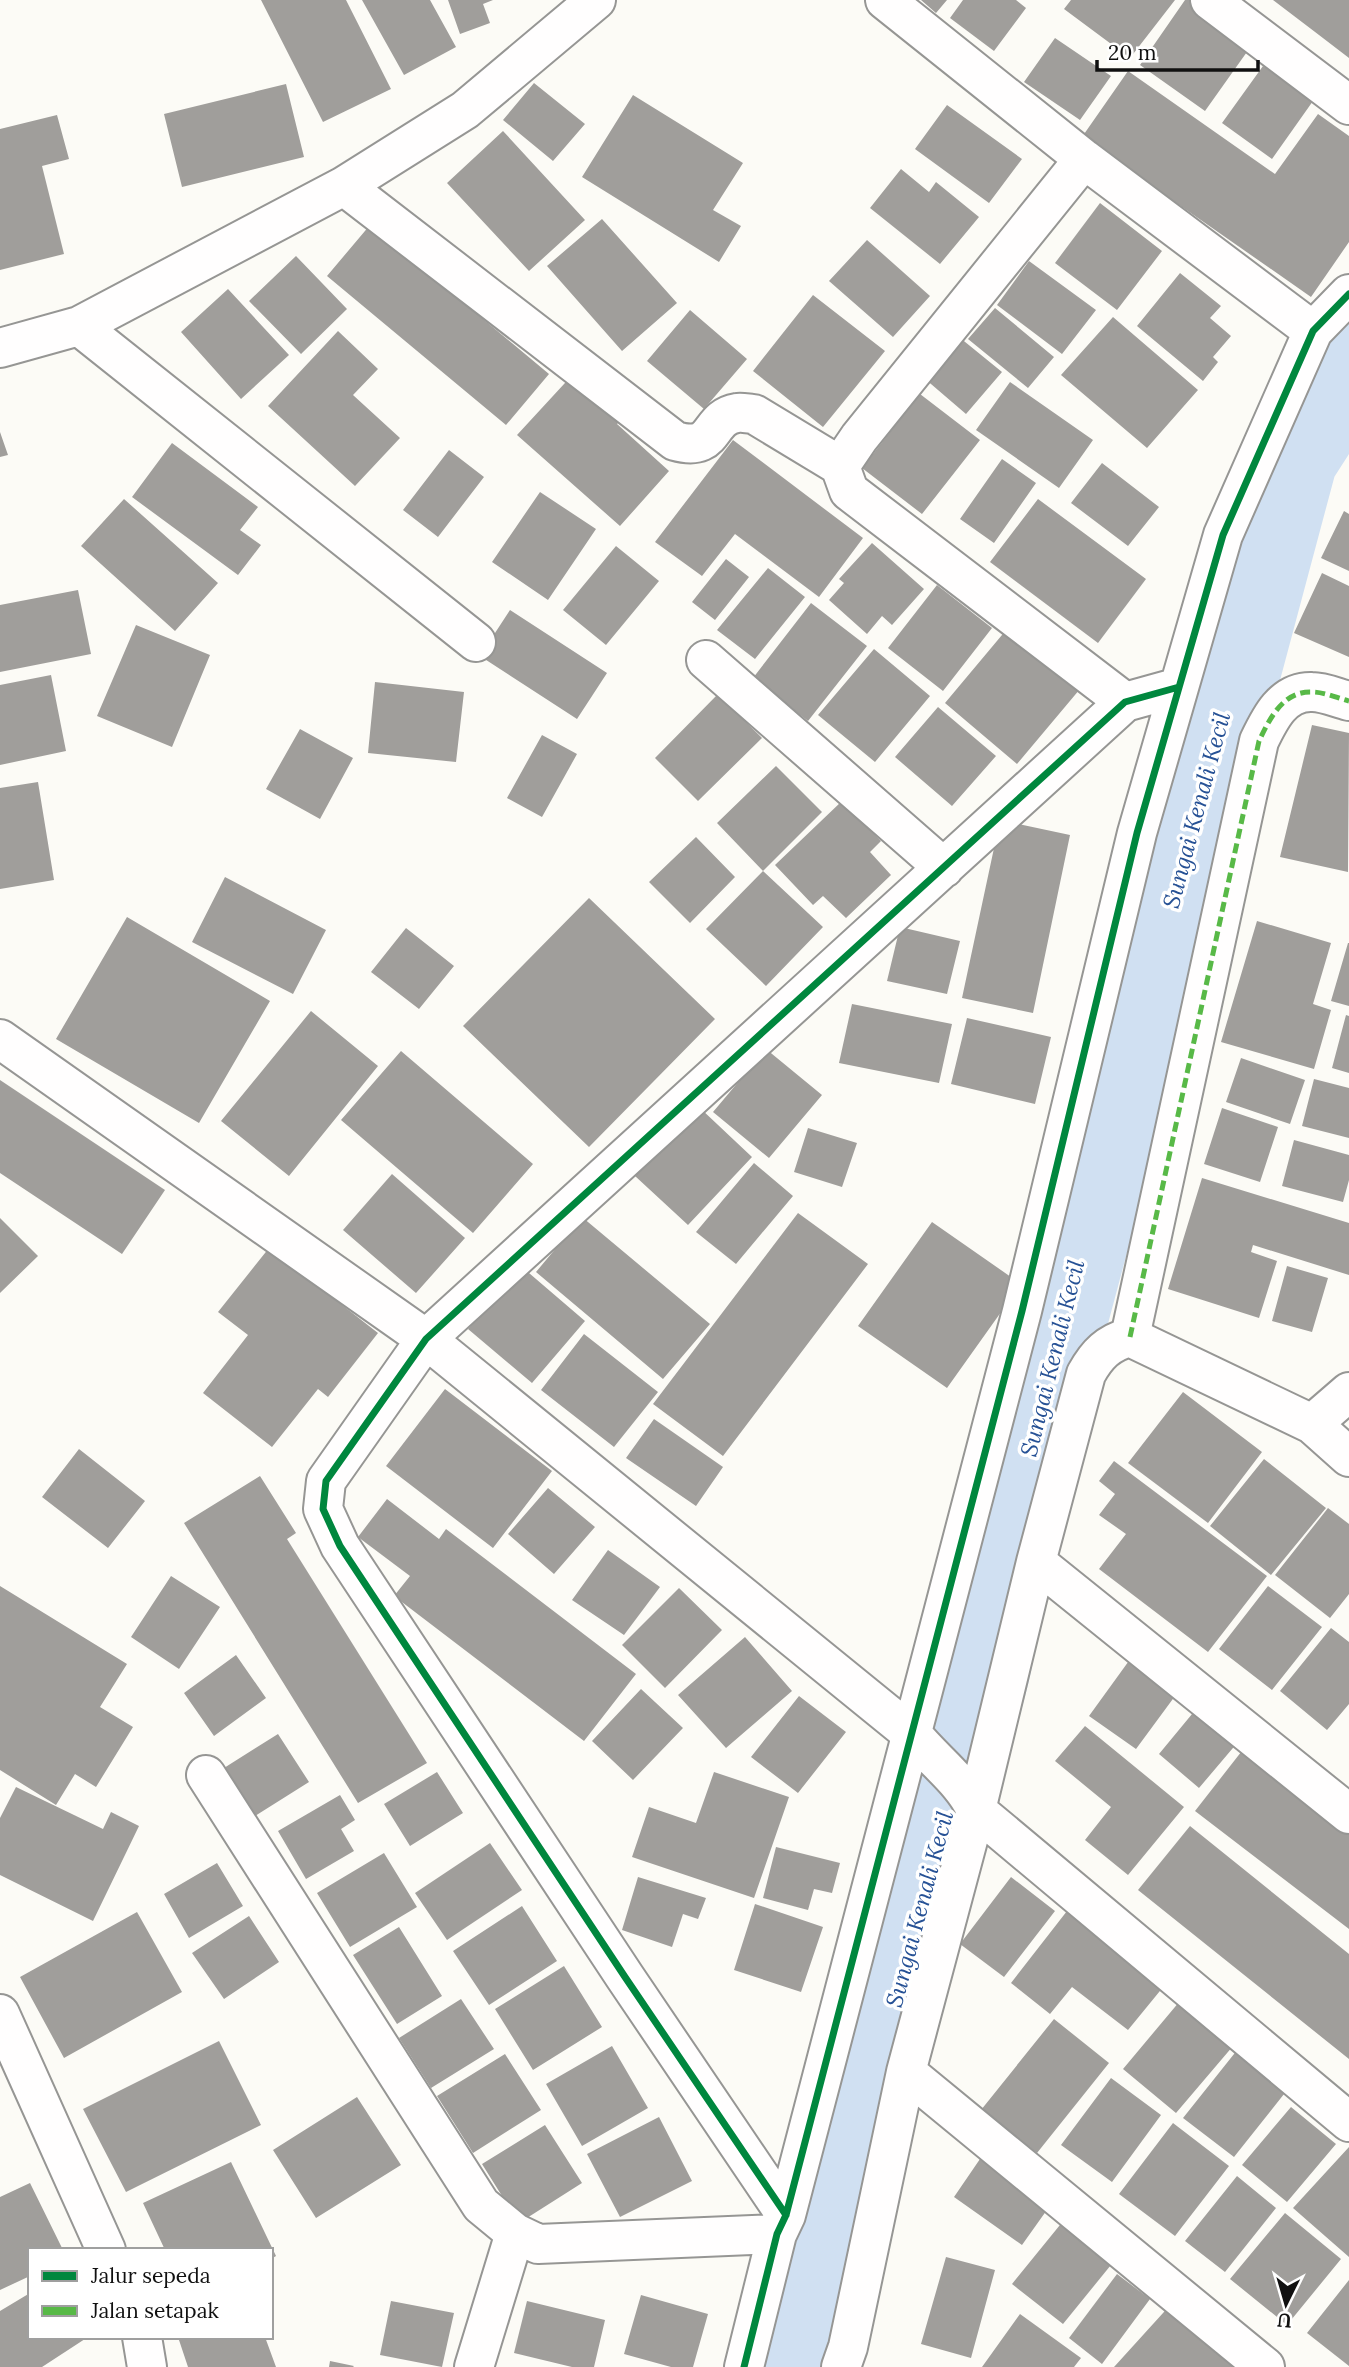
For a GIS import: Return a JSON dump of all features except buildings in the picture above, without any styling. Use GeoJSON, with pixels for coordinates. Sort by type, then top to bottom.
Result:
{"type":"FeatureCollection","features":[{"type":"Feature","properties":{"kind":"street"},"geometry":{"type":"LineString","coordinates":[[0,348],[79,326],[344,186],[465,110],[596,0]]}},
{"type":"Feature","properties":{"kind":"street"},"geometry":{"type":"LineString","coordinates":[[885,0],[1084,159],[1313,331]]}},
{"type":"Feature","properties":{"kind":"street"},"geometry":{"type":"LineString","coordinates":[[1210,0],[1349,105]]}},
{"type":"Feature","properties":{"kind":"street"},"geometry":{"type":"LineString","coordinates":[[840,466],[859,438],[1084,159]]}},
{"type":"Feature","properties":{"kind":"street"},"geometry":{"type":"LineString","coordinates":[[344,186],[675,441],[689,445],[702,443],[724,418],[738,413],[754,414],[840,466],[849,491],[1125,702]]}},
{"type":"Feature","properties":{"kind":"street"},"geometry":{"type":"LineString","coordinates":[[744,2367],[782,2224],[920,1743],[1138,832],[1223,535],[1313,331],[1349,294]]}},
{"type":"Feature","properties":{"kind":"street"},"geometry":{"type":"LineString","coordinates":[[79,326],[476,642]]}},
{"type":"Feature","properties":{"kind":"street"},"geometry":{"type":"LineString","coordinates":[[706,660],[944,868]]}},
{"type":"Feature","properties":{"kind":"street"},"geometry":{"type":"LineString","coordinates":[[782,2224],[625,1976],[340,1546],[323,1509],[326,1481],[426,1339],[1125,702],[1179,687]]}},
{"type":"Feature","properties":{"kind":"street"},"geometry":{"type":"LineString","coordinates":[[1130,1337],[1259,741],[1272,713],[1293,695],[1312,692],[1349,701]]}},
{"type":"Feature","properties":{"kind":"street"},"geometry":{"type":"LineString","coordinates":[[0,1038],[426,1339],[920,1743],[972,1801],[1349,2122]]}},
{"type":"Feature","properties":{"kind":"street"},"geometry":{"type":"LineString","coordinates":[[850,2360],[906,2072],[972,1801],[1086,1374],[1095,1357],[1106,1347],[1130,1337],[1312,1424],[1349,1457]]}},
{"type":"Feature","properties":{"kind":"street"},"geometry":{"type":"LineString","coordinates":[[1312,1424],[1349,1392]]}},
{"type":"Feature","properties":{"kind":"street"},"geometry":{"type":"LineString","coordinates":[[1036,1562],[1349,1814]]}},
{"type":"Feature","properties":{"kind":"street"},"geometry":{"type":"LineString","coordinates":[[206,1775],[481,2205],[515,2233],[538,2244],[782,2224]]}},
{"type":"Feature","properties":{"kind":"street"},"geometry":{"type":"LineString","coordinates":[[0,2014],[105,2248]]}},
{"type":"Feature","properties":{"kind":"street"},"geometry":{"type":"LineString","coordinates":[[906,2072],[1265,2367]]}},
{"type":"Feature","properties":{"kind":"street"},"geometry":{"type":"LineString","coordinates":[[474,2367],[515,2233]]}},
{"type":"Feature","properties":{"kind":"street"},"geometry":{"type":"LineString","coordinates":[[142,2339],[147,2367]]}},
{"type":"Feature","properties":{"kind":"waterway","name":"Sungai Kenali Kecil"},"geometry":{"type":"LineString","coordinates":[[798,2367],[982,1671],[1039,1396],[1290,457],[1349,365]]}},
{"type":"Feature","properties":{"kind":"marked path"},"geometry":{"type":"LineString","coordinates":[[1130,1337],[1259,741],[1273,715],[1293,696],[1317,692],[1349,701]]}},
{"type":"Feature","properties":{"kind":"cycle path"},"geometry":{"type":"LineString","coordinates":[[744,2367],[1022,1311],[1137,833],[1223,535],[1313,331],[1349,294]]}},
{"type":"Feature","properties":{"kind":"cycle path"},"geometry":{"type":"LineString","coordinates":[[786,2215],[340,1546],[323,1509],[326,1481],[426,1339],[1125,702],[1179,687]]}}]}
